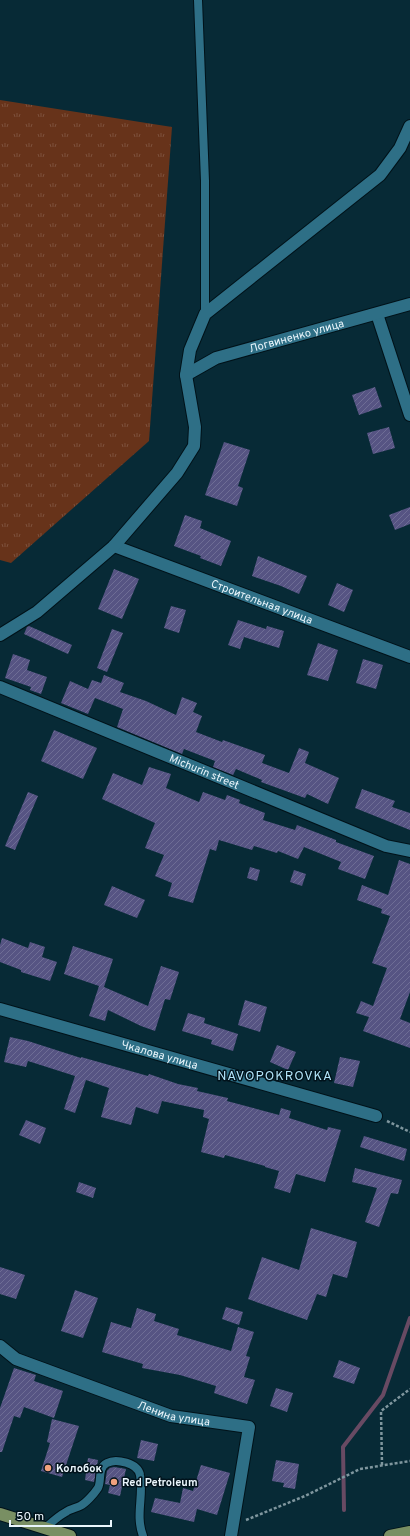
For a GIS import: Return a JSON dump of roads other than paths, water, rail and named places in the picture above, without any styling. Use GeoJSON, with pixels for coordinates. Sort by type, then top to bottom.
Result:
{"type":"FeatureCollection","features":[{"type":"Feature","properties":{"kind":"main road"},"geometry":{"type":"LineString","coordinates":[[0,1514],[70,1536]]}},
{"type":"Feature","properties":{"kind":"main road"},"geometry":{"type":"LineString","coordinates":[[390,1536],[410,1532]]}},
{"type":"Feature","properties":{"kind":"street"},"geometry":{"type":"LineString","coordinates":[[0,635],[37,612],[114,546],[177,473],[194,446],[195,427],[186,375],[190,350],[205,314],[380,175],[400,148],[410,126]]}},
{"type":"Feature","properties":{"kind":"street","name":"Логвиненко улица"},"geometry":{"type":"LineString","coordinates":[[186,375],[216,358],[410,304]]}},
{"type":"Feature","properties":{"kind":"street"},"geometry":{"type":"LineString","coordinates":[[377,314],[410,415]]}},
{"type":"Feature","properties":{"kind":"street","name":"Строительная улица"},"geometry":{"type":"LineString","coordinates":[[114,546],[410,657]]}},
{"type":"Feature","properties":{"kind":"street","name":"Michurin street"},"geometry":{"type":"LineString","coordinates":[[0,688],[386,846],[410,851]]}},
{"type":"Feature","properties":{"kind":"street","name":"Чкалова улица"},"geometry":{"type":"LineString","coordinates":[[0,1009],[376,1116]]}},
{"type":"Feature","properties":{"kind":"street","name":"Ленина улица"},"geometry":{"type":"LineString","coordinates":[[0,1346],[16,1359],[171,1416],[249,1427],[232,1530]]}},
{"type":"Feature","properties":{"kind":"lane"},"geometry":{"type":"LineString","coordinates":[[198,0],[205,181],[205,314]]}},
{"type":"Feature","properties":{"kind":"lane"},"geometry":{"type":"LineString","coordinates":[[44,1529],[66,1511],[82,1505],[98,1488],[101,1471],[105,1464],[113,1461],[135,1466],[139,1470],[141,1482],[139,1519],[144,1536]]}},
{"type":"Feature","properties":{"kind":"waterway"},"geometry":{"type":"LineString","coordinates":[[344,1510],[343,1447],[383,1395],[410,1318]]}},
{"type":"Feature","properties":{"kind":"place","name":"Колобок"},"geometry":{"type":"Point","coordinates":[48,1468]}},
{"type":"Feature","properties":{"kind":"place","name":"Red Petroleum"},"geometry":{"type":"Point","coordinates":[114,1482]}},
{"type":"Feature","properties":{"kind":"district","name":"NAVOPOKROVKA"},"geometry":{"type":"Point","coordinates":[275,1075]}}]}
